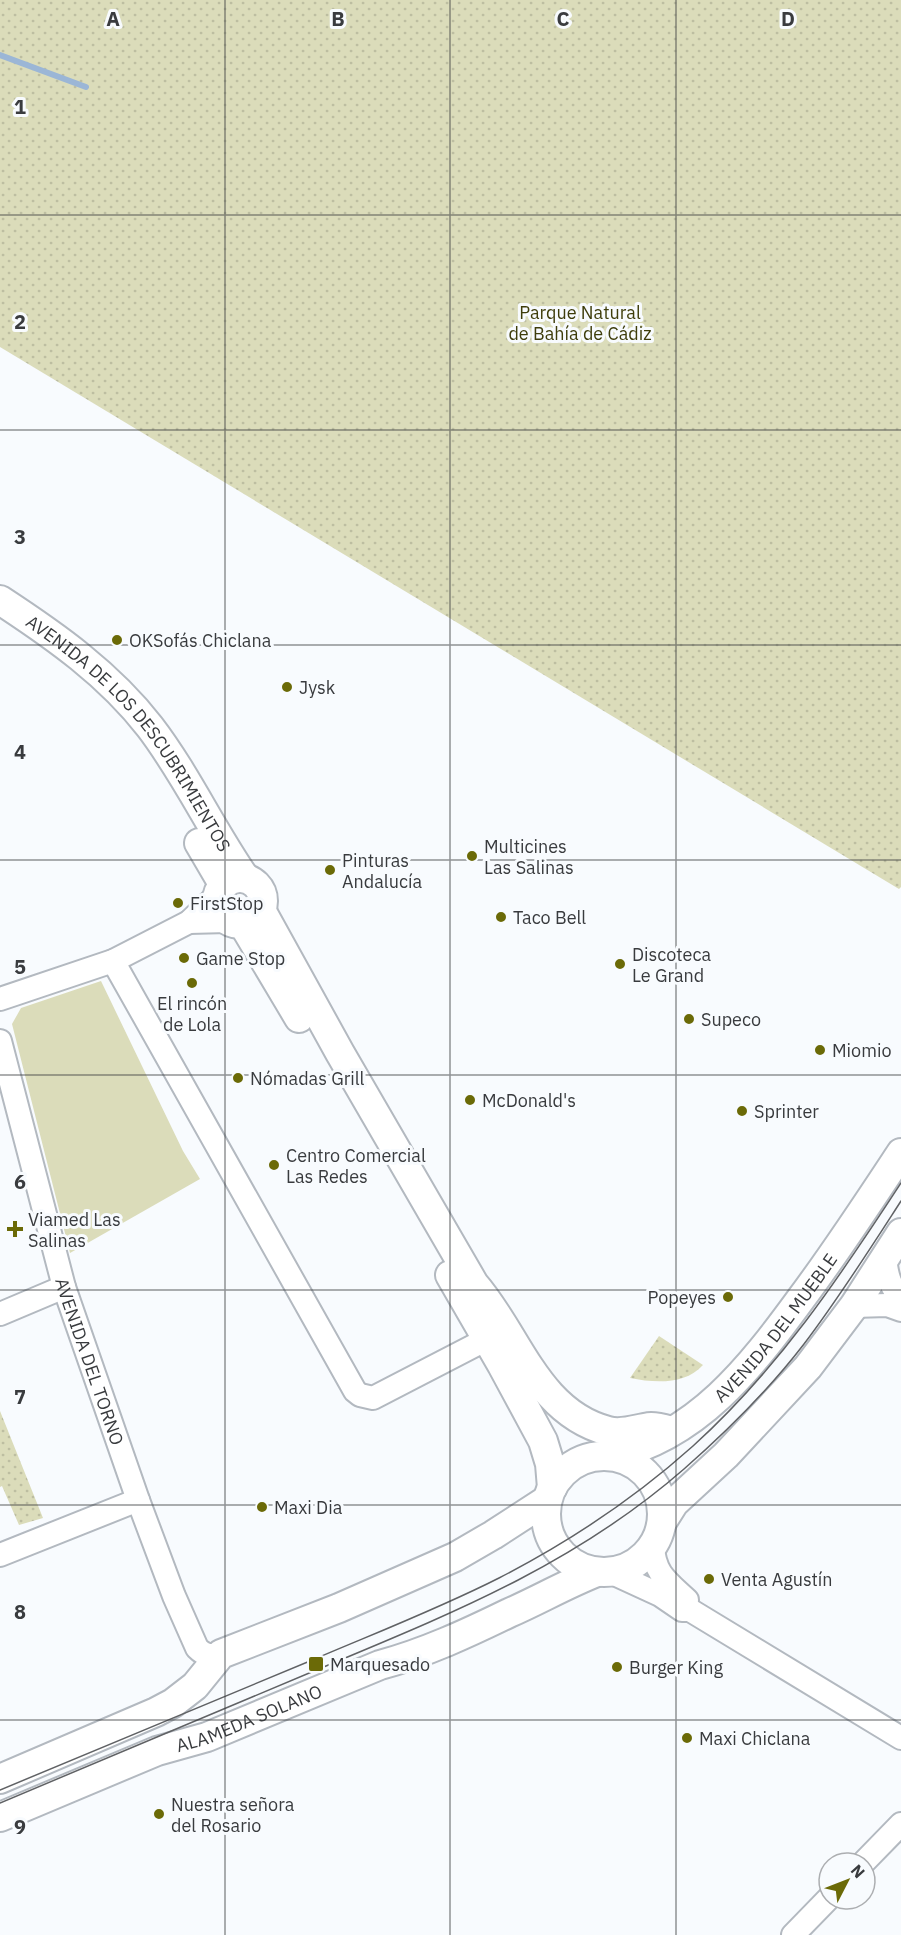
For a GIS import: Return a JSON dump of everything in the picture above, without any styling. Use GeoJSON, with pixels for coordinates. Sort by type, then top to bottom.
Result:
{"type":"FeatureCollection","features":[{"type":"Feature","properties":{"kind":"main road","name":"AVENIDA DE LOS DESCUBRIMIENTOS"},"geometry":{"type":"LineString","coordinates":[[0,600],[42,627],[91,664],[150,727],[222,846],[236,902],[340,1053],[474,1284],[489,1301],[533,1374],[548,1394],[567,1412],[590,1425],[611,1432],[628,1432],[652,1426],[672,1431]]}},
{"type":"Feature","properties":{"kind":"main road","name":"AVENIDA DE LOS DESCUBRIMIENTOS"},"geometry":{"type":"LineString","coordinates":[[0,621],[66,668],[115,714],[127,727],[163,782],[236,902],[487,1339],[543,1442],[550,1464],[549,1494]]}},
{"type":"Feature","properties":{"kind":"main road","name":"AVENIDA DEL MUEBLE"},"geometry":{"type":"LineString","coordinates":[[605,1456],[634,1450],[672,1431],[687,1422],[735,1382],[762,1352],[837,1250],[901,1153]]}},
{"type":"Feature","properties":{"kind":"main road"},"geometry":{"type":"LineString","coordinates":[[658,1534],[662,1502],[652,1480],[633,1463],[605,1456],[576,1462],[558,1478],[549,1494],[547,1524],[556,1546],[573,1563],[585,1569],[603,1572],[634,1564],[645,1556],[658,1534],[668,1511],[726,1455],[808,1367],[854,1306],[901,1233]]}},
{"type":"Feature","properties":{"kind":"main road","name":"AVENIDA DE LOS DESCUBRIMIENTOS"},"geometry":{"type":"LineString","coordinates":[[474,1284],[481,1305],[534,1394],[577,1443],[605,1456]]}},
{"type":"Feature","properties":{"kind":"main road","name":"ALAMEDA SOLANO"},"geometry":{"type":"LineString","coordinates":[[0,1779],[147,1717],[173,1703],[195,1686],[221,1654],[339,1608],[455,1557],[493,1535],[549,1494]]}},
{"type":"Feature","properties":{"kind":"main road","name":"ALAMEDA SOLANO"},"geometry":{"type":"LineString","coordinates":[[0,1817],[157,1751],[207,1737],[380,1665],[410,1657],[508,1614],[570,1582],[603,1572]]}},
{"type":"Feature","properties":{"kind":"street"},"geometry":{"type":"LineString","coordinates":[[0,999],[113,961],[189,922],[236,902]]}},
{"type":"Feature","properties":{"kind":"street"},"geometry":{"type":"LineString","coordinates":[[113,961],[355,1391],[360,1395],[373,1398],[487,1339]]}},
{"type":"Feature","properties":{"kind":"street","name":"AVENIDA DEL TORNO"},"geometry":{"type":"LineString","coordinates":[[0,1041],[64,1287],[138,1500],[174,1596],[197,1648],[203,1654],[212,1656],[221,1654]]}},
{"type":"Feature","properties":{"kind":"street"},"geometry":{"type":"LineString","coordinates":[[885,1258],[887,1279],[901,1298]]}},
{"type":"Feature","properties":{"kind":"street"},"geometry":{"type":"LineString","coordinates":[[0,1314],[64,1287]]}},
{"type":"Feature","properties":{"kind":"street"},"geometry":{"type":"LineString","coordinates":[[854,1306],[887,1305],[901,1310]]}},
{"type":"Feature","properties":{"kind":"street"},"geometry":{"type":"LineString","coordinates":[[0,1555],[138,1500]]}},
{"type":"Feature","properties":{"kind":"street"},"geometry":{"type":"LineString","coordinates":[[658,1534],[654,1558],[657,1569],[664,1579],[687,1600],[690,1610]]}},
{"type":"Feature","properties":{"kind":"street"},"geometry":{"type":"LineString","coordinates":[[603,1572],[660,1595],[682,1610],[690,1610],[901,1738]]}},
{"type":"Feature","properties":{"kind":"street"},"geometry":{"type":"LineString","coordinates":[[875,1851],[901,1824]]}},
{"type":"Feature","properties":{"kind":"street"},"geometry":{"type":"LineString","coordinates":[[793,1935],[817,1910]]}},
{"type":"Feature","properties":{"kind":"green space","name":"Parque Natural de Bahía de Cádiz"},"geometry":{"type":"Polygon","coordinates":[[[0,0],[901,0],[901,887],[899,889],[0,347],[0,0]]]}},
{"type":"Feature","properties":{"kind":"green space"},"geometry":{"type":"Polygon","coordinates":[[[101,981],[183,1151],[200,1179],[70,1253],[12,1024],[21,1008],[101,981]]]}},
{"type":"Feature","properties":{"kind":"green space"},"geometry":{"type":"Polygon","coordinates":[[[659,1336],[703,1365],[688,1376],[669,1381],[630,1378],[659,1336]]]}},
{"type":"Feature","properties":{"kind":"green space"},"geometry":{"type":"Polygon","coordinates":[[[0,1411],[43,1518],[19,1525],[2,1486],[0,1487],[0,1411]]]}},
{"type":"Feature","properties":{"kind":"waterway"},"geometry":{"type":"LineString","coordinates":[[0,55],[86,87]]}},
{"type":"Feature","properties":{"kind":"tram line"},"geometry":{"type":"LineString","coordinates":[[0,1790],[453,1600],[525,1564],[600,1518],[671,1465],[753,1386],[806,1321],[901,1183]]}},
{"type":"Feature","properties":{"kind":"tram line"},"geometry":{"type":"LineString","coordinates":[[0,1803],[461,1608],[553,1561],[598,1534],[684,1469],[762,1393],[817,1327],[901,1201]]}},
{"type":"Feature","properties":{"kind":"place","name":"OKSofás Chiclana"},"geometry":{"type":"Point","coordinates":[117,640]}},
{"type":"Feature","properties":{"kind":"place","name":"Jysk"},"geometry":{"type":"Point","coordinates":[287,687]}},
{"type":"Feature","properties":{"kind":"place","name":"Multicines Las Salinas"},"geometry":{"type":"Point","coordinates":[472,856]}},
{"type":"Feature","properties":{"kind":"place","name":"Pinturas Andalucía"},"geometry":{"type":"Point","coordinates":[330,870]}},
{"type":"Feature","properties":{"kind":"place","name":"FirstStop"},"geometry":{"type":"Point","coordinates":[178,903]}},
{"type":"Feature","properties":{"kind":"place","name":"Taco Bell"},"geometry":{"type":"Point","coordinates":[501,917]}},
{"type":"Feature","properties":{"kind":"place","name":"Game Stop"},"geometry":{"type":"Point","coordinates":[184,958]}},
{"type":"Feature","properties":{"kind":"place","name":"Discoteca Le Grand"},"geometry":{"type":"Point","coordinates":[620,964]}},
{"type":"Feature","properties":{"kind":"place","name":"El rincón de Lola"},"geometry":{"type":"Point","coordinates":[192,983]}},
{"type":"Feature","properties":{"kind":"place","name":"Supeco"},"geometry":{"type":"Point","coordinates":[689,1019]}},
{"type":"Feature","properties":{"kind":"place","name":"Miomio"},"geometry":{"type":"Point","coordinates":[820,1050]}},
{"type":"Feature","properties":{"kind":"place","name":"Nómadas Grill"},"geometry":{"type":"Point","coordinates":[238,1078]}},
{"type":"Feature","properties":{"kind":"place","name":"McDonald's"},"geometry":{"type":"Point","coordinates":[470,1100]}},
{"type":"Feature","properties":{"kind":"place","name":"Sprinter"},"geometry":{"type":"Point","coordinates":[742,1111]}},
{"type":"Feature","properties":{"kind":"place","name":"Centro Comercial Las Redes"},"geometry":{"type":"Point","coordinates":[274,1165]}},
{"type":"Feature","properties":{"kind":"place","name":"Viamed Las Salinas"},"geometry":{"type":"Point","coordinates":[15,1229]}},
{"type":"Feature","properties":{"kind":"place","name":"Popeyes"},"geometry":{"type":"Point","coordinates":[728,1297]}},
{"type":"Feature","properties":{"kind":"place","name":"Maxi Dia"},"geometry":{"type":"Point","coordinates":[262,1507]}},
{"type":"Feature","properties":{"kind":"place","name":"Venta Agustín"},"geometry":{"type":"Point","coordinates":[709,1579]}},
{"type":"Feature","properties":{"kind":"place","name":"Marquesado"},"geometry":{"type":"Point","coordinates":[316,1664]}},
{"type":"Feature","properties":{"kind":"place","name":"Burger King"},"geometry":{"type":"Point","coordinates":[617,1667]}},
{"type":"Feature","properties":{"kind":"place","name":"Maxi Chiclana"},"geometry":{"type":"Point","coordinates":[687,1738]}},
{"type":"Feature","properties":{"kind":"place","name":"Nuestra señora del Rosario"},"geometry":{"type":"Point","coordinates":[159,1814]}}]}
